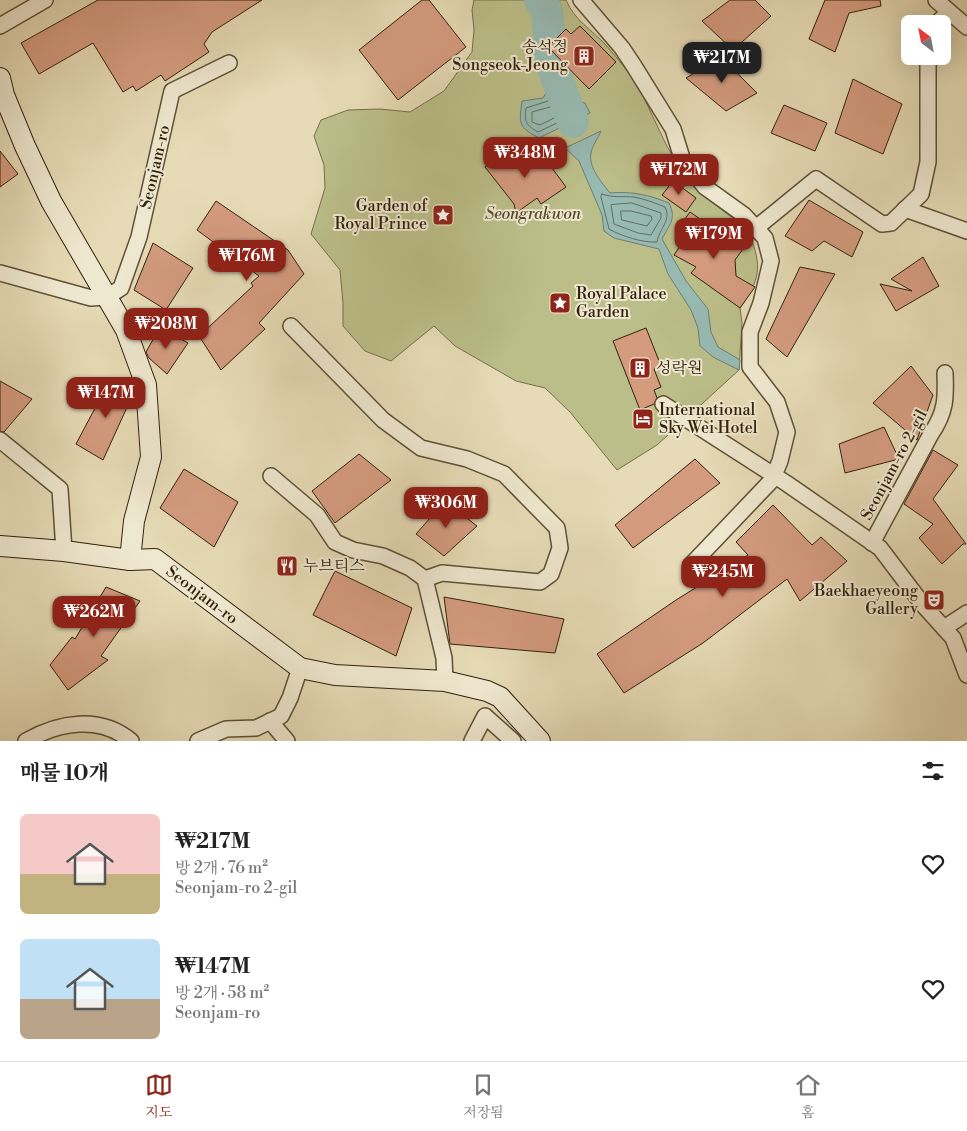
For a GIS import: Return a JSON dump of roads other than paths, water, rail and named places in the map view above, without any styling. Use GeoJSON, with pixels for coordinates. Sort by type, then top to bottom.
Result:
{"type":"FeatureCollection","features":[{"type":"Feature","properties":{"kind":"street"},"geometry":{"type":"LineString","coordinates":[[0,26],[45,0]]}},
{"type":"Feature","properties":{"kind":"street"},"geometry":{"type":"LineString","coordinates":[[581,0],[622,48],[634,66],[673,129],[682,158],[705,187],[744,215],[765,238],[771,260],[761,303],[750,332],[750,367],[777,402],[786,432],[780,461],[774,476],[690,565]]}},
{"type":"Feature","properties":{"kind":"street"},"geometry":{"type":"LineString","coordinates":[[936,0],[967,28]]}},
{"type":"Feature","properties":{"kind":"street"},"geometry":{"type":"LineString","coordinates":[[946,15],[949,12]]}},
{"type":"Feature","properties":{"kind":"street","name":"Seonjam-ro"},"geometry":{"type":"LineString","coordinates":[[107,297],[121,288],[139,237],[172,91],[230,63]]}},
{"type":"Feature","properties":{"kind":"street"},"geometry":{"type":"LineString","coordinates":[[756,228],[816,179],[882,224],[891,223],[921,194],[928,162],[928,65]]}},
{"type":"Feature","properties":{"kind":"street"},"geometry":{"type":"LineString","coordinates":[[0,78],[4,95],[51,202],[126,330],[146,385],[151,457],[134,521],[130,560]]}},
{"type":"Feature","properties":{"kind":"street"},"geometry":{"type":"LineString","coordinates":[[905,209],[967,231]]}},
{"type":"Feature","properties":{"kind":"street"},"geometry":{"type":"LineString","coordinates":[[0,273],[91,298],[107,297]]}},
{"type":"Feature","properties":{"kind":"street"},"geometry":{"type":"LineString","coordinates":[[291,326],[383,420],[421,448],[467,459],[504,474],[557,528],[560,548],[551,574],[540,582],[442,572],[425,579]]}},
{"type":"Feature","properties":{"kind":"street","name":"Seonjam-ro 2-gil"},"geometry":{"type":"LineString","coordinates":[[872,543],[939,422],[946,402],[945,373]]}},
{"type":"Feature","properties":{"kind":"street","name":"Seonjam-ro 2-gil"},"geometry":{"type":"LineString","coordinates":[[663,404],[880,548],[924,606],[953,638],[967,675]]}},
{"type":"Feature","properties":{"kind":"street"},"geometry":{"type":"LineString","coordinates":[[0,440],[60,489],[64,551]]}},
{"type":"Feature","properties":{"kind":"street"},"geometry":{"type":"LineString","coordinates":[[271,476],[317,515],[336,542],[353,550],[383,556],[401,564],[425,579],[444,658],[445,681]]}},
{"type":"Feature","properties":{"kind":"street","name":"Seonjam-ro"},"geometry":{"type":"LineString","coordinates":[[0,546],[64,551],[130,560],[155,559],[300,668],[335,675],[445,681],[488,690],[500,697],[540,741]]}},
{"type":"Feature","properties":{"kind":"street"},"geometry":{"type":"LineString","coordinates":[[944,628],[967,613]]}},
{"type":"Feature","properties":{"kind":"street"},"geometry":{"type":"LineString","coordinates":[[198,741],[226,729],[256,728],[281,716],[290,698],[300,668]]}},
{"type":"Feature","properties":{"kind":"street"},"geometry":{"type":"LineString","coordinates":[[472,741],[486,716],[513,741]]}},
{"type":"Feature","properties":{"kind":"street"},"geometry":{"type":"LineString","coordinates":[[270,721],[287,741]]}},
{"type":"Feature","properties":{"kind":"street"},"geometry":{"type":"LineString","coordinates":[[26,741],[66,725],[94,723],[125,736],[131,741]]}},
{"type":"Feature","properties":{"kind":"water"},"geometry":{"type":"Polygon","coordinates":[[[551,63],[562,72],[577,101],[585,103],[590,113],[539,138],[527,131],[522,124],[520,115],[522,101],[543,98],[549,88],[547,78],[551,63]]]}},
{"type":"Feature","properties":{"kind":"water"},"geometry":{"type":"Polygon","coordinates":[[[601,131],[591,153],[592,164],[596,174],[610,193],[640,194],[669,203],[672,218],[662,239],[686,281],[708,309],[711,332],[718,347],[740,360],[739,370],[713,357],[700,346],[698,328],[691,310],[668,274],[659,249],[614,238],[604,231],[602,215],[579,161],[565,148],[601,131]]]}},
{"type":"Feature","properties":{"kind":"waterway"},"geometry":{"type":"LineString","coordinates":[[540,0],[547,11],[551,63],[573,122]]}},
{"type":"Feature","properties":{"kind":"place","name":"송석정 Songseok-Jeong"},"geometry":{"type":"Point","coordinates":[584,56]}},
{"type":"Feature","properties":{"kind":"place","name":"Garden of Royal Prince"},"geometry":{"type":"Point","coordinates":[443,215]}},
{"type":"Feature","properties":{"kind":"place","name":"Royal Palace Garden"},"geometry":{"type":"Point","coordinates":[560,303]}},
{"type":"Feature","properties":{"kind":"place","name":"성락원"},"geometry":{"type":"Point","coordinates":[640,368]}},
{"type":"Feature","properties":{"kind":"place","name":"International Sky Wei Hotel"},"geometry":{"type":"Point","coordinates":[643,419]}},
{"type":"Feature","properties":{"kind":"place","name":"누브티스"},"geometry":{"type":"Point","coordinates":[287,566]}},
{"type":"Feature","properties":{"kind":"place","name":"Baekhaeyeong Gallery"},"geometry":{"type":"Point","coordinates":[934,600]}},
{"type":"Feature","properties":{"kind":"park label","name":"Seongrakwon"},"geometry":{"type":"Point","coordinates":[533,214]}}]}
